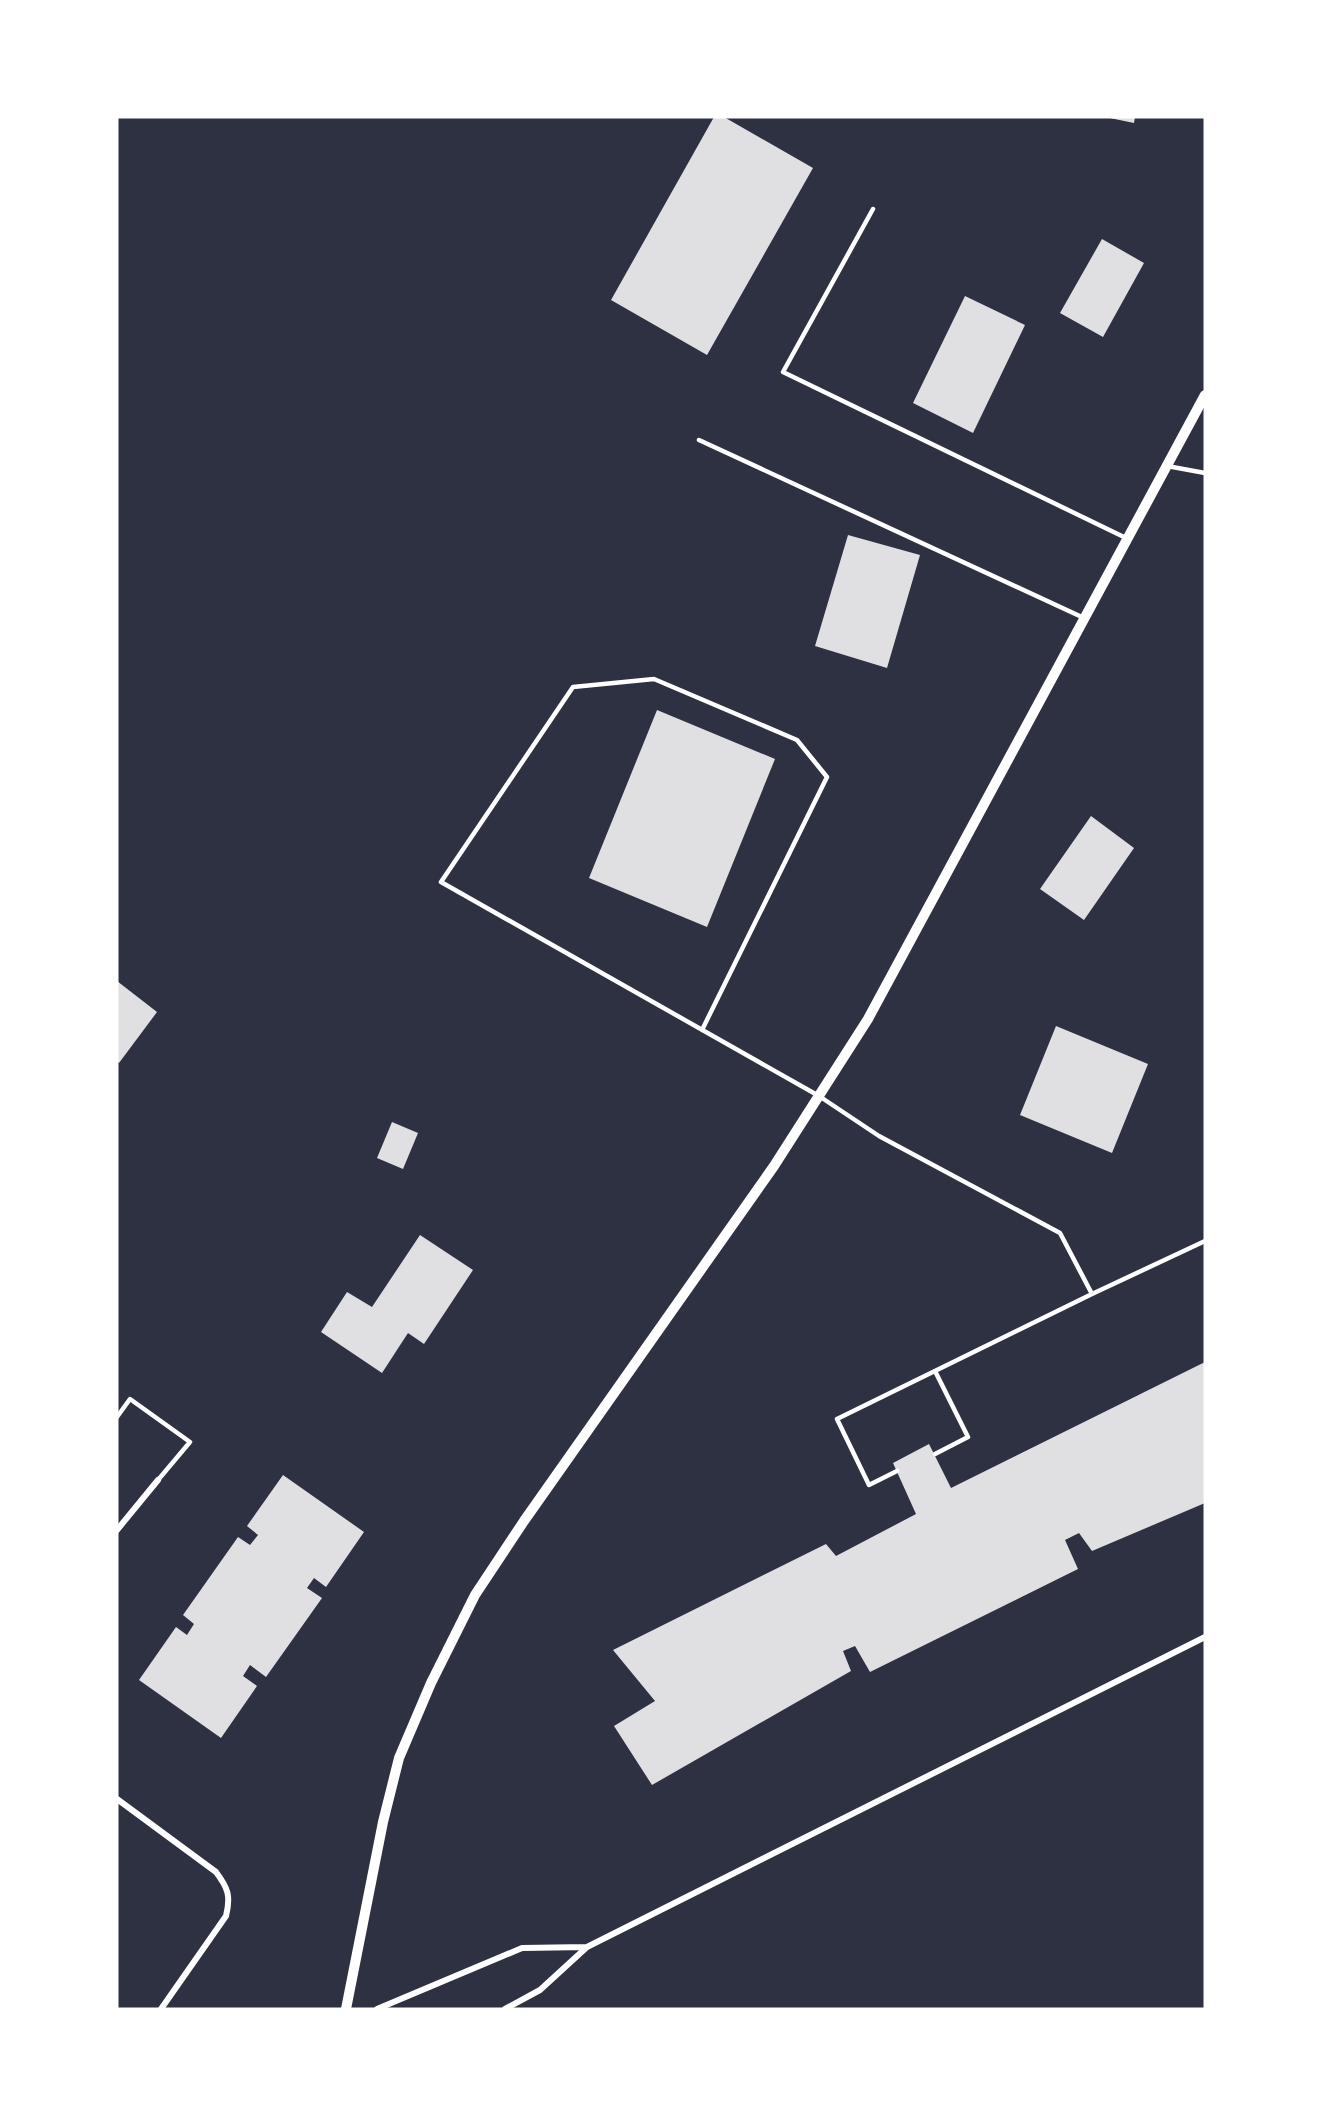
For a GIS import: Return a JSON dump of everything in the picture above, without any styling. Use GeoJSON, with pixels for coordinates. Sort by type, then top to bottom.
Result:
{"type":"FeatureCollection","features":[{"type":"Feature","properties":{"kind":"street"},"geometry":{"type":"LineString","coordinates":[[346,2009],[383,1822],[399,1758],[431,1683],[475,1595],[524,1521],[774,1166],[868,1019],[1205,395]]}},
{"type":"Feature","properties":{"kind":"street"},"geometry":{"type":"LineString","coordinates":[[117,1530],[158,1480]]}},
{"type":"Feature","properties":{"kind":"street"},"geometry":{"type":"LineString","coordinates":[[505,2009],[540,1990],[587,1947],[1205,1637]]}},
{"type":"Feature","properties":{"kind":"street"},"geometry":{"type":"LineString","coordinates":[[117,1799],[216,1872],[226,1885],[230,1898],[226,1916],[161,2009]]}},
{"type":"Feature","properties":{"kind":"street"},"geometry":{"type":"LineString","coordinates":[[376,2009],[522,1948],[587,1947]]}},
{"type":"Feature","properties":{"kind":"lane"},"geometry":{"type":"LineString","coordinates":[[873,209],[783,372],[1128,539]]}},
{"type":"Feature","properties":{"kind":"lane"},"geometry":{"type":"LineString","coordinates":[[699,440],[1086,619]]}},
{"type":"Feature","properties":{"kind":"lane"},"geometry":{"type":"LineString","coordinates":[[1167,466],[1205,473]]}},
{"type":"Feature","properties":{"kind":"lane"},"geometry":{"type":"LineString","coordinates":[[702,1030],[827,777],[797,740],[654,679],[573,687],[441,882],[702,1030],[819,1096],[879,1136],[1060,1233],[1092,1294]]}},
{"type":"Feature","properties":{"kind":"lane"},"geometry":{"type":"LineString","coordinates":[[897,1471],[869,1485],[837,1419],[1205,1241]]}},
{"type":"Feature","properties":{"kind":"lane"},"geometry":{"type":"LineString","coordinates":[[934,1454],[968,1437],[935,1371]]}},
{"type":"Feature","properties":{"kind":"lane"},"geometry":{"type":"LineString","coordinates":[[117,1417],[130,1399],[190,1442],[158,1480]]}},
{"type":"Feature","properties":{"kind":"building"},"geometry":{"type":"Polygon","coordinates":[[[714,117],[724,117],[813,168],[707,355],[611,300],[714,117]]]}},
{"type":"Feature","properties":{"kind":"building"},"geometry":{"type":"Polygon","coordinates":[[[1105,117],[1135,117],[1134,123],[1105,117]]]}},
{"type":"Feature","properties":{"kind":"building"},"geometry":{"type":"Polygon","coordinates":[[[1102,239],[1144,263],[1103,337],[1060,313],[1102,239]]]}},
{"type":"Feature","properties":{"kind":"building"},"geometry":{"type":"Polygon","coordinates":[[[965,296],[1025,325],[973,433],[913,403],[965,296]]]}},
{"type":"Feature","properties":{"kind":"building"},"geometry":{"type":"Polygon","coordinates":[[[848,535],[920,555],[887,668],[815,646],[848,535]]]}},
{"type":"Feature","properties":{"kind":"building"},"geometry":{"type":"Polygon","coordinates":[[[657,710],[775,759],[707,927],[589,878],[657,710]]]}},
{"type":"Feature","properties":{"kind":"building"},"geometry":{"type":"Polygon","coordinates":[[[1091,816],[1134,848],[1084,920],[1040,889],[1091,816]]]}},
{"type":"Feature","properties":{"kind":"building"},"geometry":{"type":"Polygon","coordinates":[[[117,981],[157,1012],[119,1063],[117,1061],[117,981]]]}},
{"type":"Feature","properties":{"kind":"building"},"geometry":{"type":"Polygon","coordinates":[[[1056,1026],[1148,1064],[1112,1153],[1020,1115],[1056,1026]]]}},
{"type":"Feature","properties":{"kind":"building"},"geometry":{"type":"Polygon","coordinates":[[[392,1122],[418,1133],[403,1169],[377,1158],[392,1122]]]}},
{"type":"Feature","properties":{"kind":"building"},"geometry":{"type":"Polygon","coordinates":[[[420,1235],[473,1270],[424,1344],[408,1333],[382,1373],[321,1332],[347,1292],[372,1307],[420,1235]]]}},
{"type":"Feature","properties":{"kind":"building"},"geometry":{"type":"Polygon","coordinates":[[[1205,1362],[1205,1503],[1092,1551],[1079,1533],[1065,1540],[1078,1569],[870,1672],[855,1646],[843,1651],[851,1671],[652,1785],[614,1726],[655,1701],[613,1650],[826,1544],[836,1556],[916,1514],[893,1463],[929,1444],[951,1488],[1205,1362]]]}},
{"type":"Feature","properties":{"kind":"building"},"geometry":{"type":"Polygon","coordinates":[[[283,1475],[364,1532],[326,1587],[314,1578],[307,1588],[322,1598],[266,1677],[250,1665],[243,1676],[257,1686],[221,1738],[139,1680],[176,1627],[187,1635],[194,1624],[183,1615],[238,1537],[250,1545],[258,1535],[247,1526],[283,1475]]]}}]}
